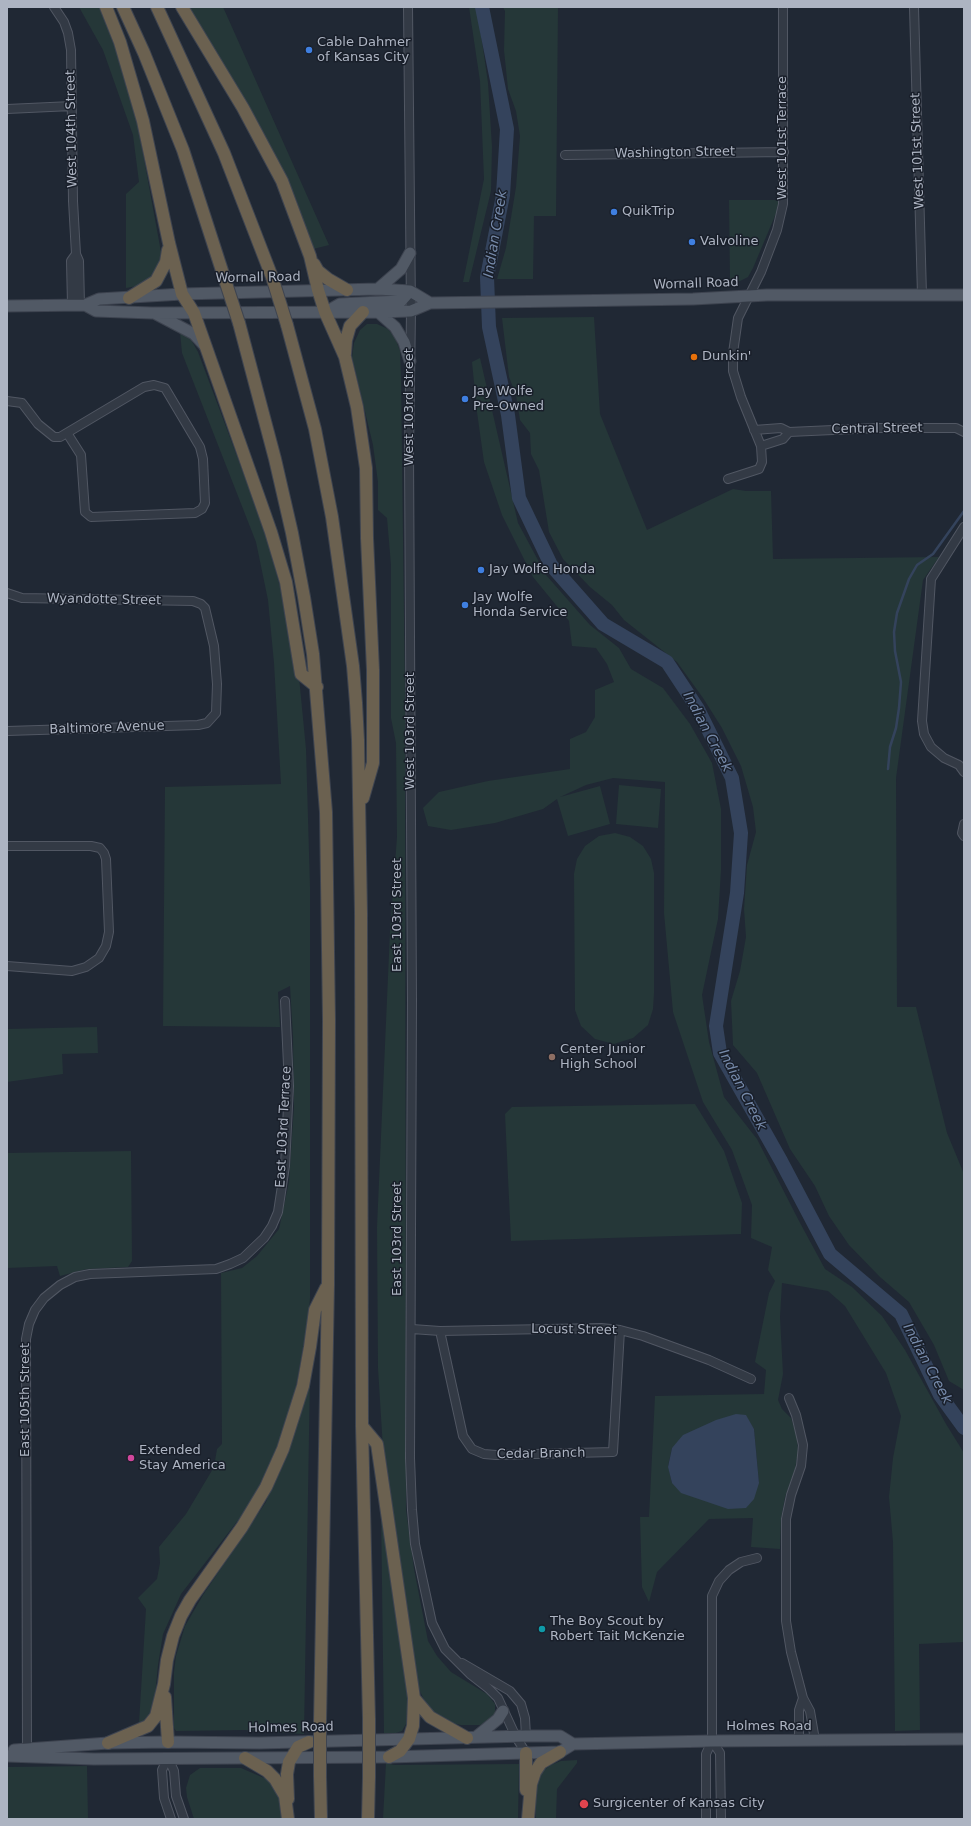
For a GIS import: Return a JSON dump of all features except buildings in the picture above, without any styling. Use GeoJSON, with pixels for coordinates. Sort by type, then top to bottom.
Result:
{"type":"FeatureCollection","features":[{"type":"Feature","properties":{"kind":"highway"},"geometry":{"type":"LineString","coordinates":[[106,7],[120,42],[143,120],[169,243],[182,294],[194,313],[271,532],[286,582],[301,674],[317,687]]}},
{"type":"Feature","properties":{"kind":"highway"},"geometry":{"type":"LineString","coordinates":[[123,7],[144,53],[183,150],[239,323],[260,398],[292,533],[313,654],[317,687],[326,812],[329,1020],[328,1285],[320,1722],[321,1819]]}},
{"type":"Feature","properties":{"kind":"highway"},"geometry":{"type":"LineString","coordinates":[[157,7],[224,153],[272,276],[287,325],[314,429],[332,517],[356,703],[359,811],[362,1426],[369,1719],[368,1819]]}},
{"type":"Feature","properties":{"kind":"highway"},"geometry":{"type":"LineString","coordinates":[[182,7],[242,108],[278,175],[298,221],[310,256],[325,312],[345,357],[357,407],[366,468],[367,538],[373,670],[373,764],[359,811]]}},
{"type":"Feature","properties":{"kind":"highway"},"geometry":{"type":"LineString","coordinates":[[128,298],[156,281],[166,262],[169,243]]}},
{"type":"Feature","properties":{"kind":"highway"},"geometry":{"type":"LineString","coordinates":[[310,256],[318,271],[328,279],[347,290]]}},
{"type":"Feature","properties":{"kind":"highway"},"geometry":{"type":"LineString","coordinates":[[345,357],[346,340],[350,326],[363,312]]}},
{"type":"Feature","properties":{"kind":"highway"},"geometry":{"type":"LineString","coordinates":[[108,1743],[148,1726],[156,1716],[173,1636],[181,1616],[190,1600],[242,1527],[266,1488],[283,1449],[306,1373],[314,1310],[328,1285]]}},
{"type":"Feature","properties":{"kind":"highway"},"geometry":{"type":"LineString","coordinates":[[362,1426],[377,1444],[414,1698],[413,1726],[409,1739],[400,1751],[389,1757]]}},
{"type":"Feature","properties":{"kind":"highway"},"geometry":{"type":"LineString","coordinates":[[164,1684],[168,1742]]}},
{"type":"Feature","properties":{"kind":"highway"},"geometry":{"type":"LineString","coordinates":[[414,1698],[430,1717],[472,1738]]}},
{"type":"Feature","properties":{"kind":"highway"},"geometry":{"type":"LineString","coordinates":[[288,1814],[287,1774],[291,1758],[298,1747],[309,1742]]}},
{"type":"Feature","properties":{"kind":"highway"},"geometry":{"type":"LineString","coordinates":[[527,1819],[531,1784],[536,1772],[541,1763],[560,1752]]}},
{"type":"Feature","properties":{"kind":"highway"},"geometry":{"type":"LineString","coordinates":[[526,1753],[527,1819]]}},
{"type":"Feature","properties":{"kind":"highway"},"geometry":{"type":"LineString","coordinates":[[245,1758],[267,1771],[275,1779],[285,1796],[288,1814]]}},
{"type":"Feature","properties":{"kind":"main road"},"geometry":{"type":"LineString","coordinates":[[378,289],[401,268],[410,252]]}},
{"type":"Feature","properties":{"kind":"main road","name":"Wornall Road"},"geometry":{"type":"LineString","coordinates":[[7,306],[79,305],[99,299],[182,294],[378,289],[410,291],[430,303]]}},
{"type":"Feature","properties":{"kind":"main road"},"geometry":{"type":"LineString","coordinates":[[325,312],[340,304],[401,301],[410,291]]}},
{"type":"Feature","properties":{"kind":"main road","name":"Wornall Road"},"geometry":{"type":"LineString","coordinates":[[79,305],[96,311],[154,313],[378,312],[411,311],[430,303],[693,299],[750,296],[964,295]]}},
{"type":"Feature","properties":{"kind":"main road"},"geometry":{"type":"LineString","coordinates":[[378,312],[395,328],[404,342],[410,361]]}},
{"type":"Feature","properties":{"kind":"main road"},"geometry":{"type":"LineString","coordinates":[[154,313],[194,334],[206,347]]}},
{"type":"Feature","properties":{"kind":"main road"},"geometry":{"type":"LineString","coordinates":[[472,1738],[498,1719],[503,1710]]}},
{"type":"Feature","properties":{"kind":"main road","name":"East 103rd Street"},"geometry":{"type":"LineString","coordinates":[[521,1736],[526,1753]]}},
{"type":"Feature","properties":{"kind":"main road","name":"Holmes Road"},"geometry":{"type":"LineString","coordinates":[[7,1756],[27,1752],[108,1743],[259,1743],[560,1736],[573,1744]]}},
{"type":"Feature","properties":{"kind":"main road","name":"Holmes Road"},"geometry":{"type":"LineString","coordinates":[[7,1751],[94,1759],[389,1757],[560,1752],[573,1744],[712,1741],[964,1739]]}},
{"type":"Feature","properties":{"kind":"main road"},"geometry":{"type":"LineString","coordinates":[[168,1742],[168,1758]]}},
{"type":"Feature","properties":{"kind":"street","name":"West 104th Street"},"geometry":{"type":"LineString","coordinates":[[54,7],[64,22],[70,42],[73,202],[76,254],[71,261],[79,305]]}},
{"type":"Feature","properties":{"kind":"street","name":"West 103rd Street"},"geometry":{"type":"LineString","coordinates":[[408,7],[411,311],[411,807]]}},
{"type":"Feature","properties":{"kind":"street","name":"West 101st Terrace"},"geometry":{"type":"LineString","coordinates":[[761,446],[741,397],[733,371],[733,354],[738,318],[750,296],[777,230],[782,210],[784,152],[784,7]]}},
{"type":"Feature","properties":{"kind":"street","name":"West 101st Street"},"geometry":{"type":"LineString","coordinates":[[914,7],[922,295]]}},
{"type":"Feature","properties":{"kind":"street"},"geometry":{"type":"LineString","coordinates":[[7,109],[72,106]]}},
{"type":"Feature","properties":{"kind":"street","name":"Washington Street"},"geometry":{"type":"LineString","coordinates":[[566,155],[784,152]]}},
{"type":"Feature","properties":{"kind":"street"},"geometry":{"type":"LineString","coordinates":[[7,401],[22,403],[38,424],[54,437],[60,437],[144,387],[154,385],[165,388],[200,448],[204,459],[205,503],[202,509],[195,513],[91,517],[85,512],[81,455],[67,433]]}},
{"type":"Feature","properties":{"kind":"street","name":"Central Street"},"geometry":{"type":"LineString","coordinates":[[754,430],[781,428],[789,432],[877,428],[956,428],[964,432]]}},
{"type":"Feature","properties":{"kind":"street","name":"Central Street"},"geometry":{"type":"LineString","coordinates":[[761,446],[783,439],[789,432]]}},
{"type":"Feature","properties":{"kind":"street"},"geometry":{"type":"LineString","coordinates":[[728,479],[759,469],[762,462],[761,446]]}},
{"type":"Feature","properties":{"kind":"street"},"geometry":{"type":"LineString","coordinates":[[964,527],[930,579],[922,721],[924,734],[931,747],[944,758],[961,764],[964,772]]}},
{"type":"Feature","properties":{"kind":"street","name":"Wyandotte Street"},"geometry":{"type":"LineString","coordinates":[[7,593],[22,598],[193,601],[201,604],[205,608],[214,646],[217,684],[216,713],[206,723]]}},
{"type":"Feature","properties":{"kind":"street","name":"Baltimore Avenue"},"geometry":{"type":"LineString","coordinates":[[7,731],[198,725],[206,723]]}},
{"type":"Feature","properties":{"kind":"street","name":"East 103rd Street"},"geometry":{"type":"LineString","coordinates":[[411,807],[412,1329],[410,1458],[415,1541],[432,1623],[445,1649],[470,1674],[498,1698],[503,1710],[521,1736]]}},
{"type":"Feature","properties":{"kind":"street"},"geometry":{"type":"LineString","coordinates":[[964,824],[962,833],[964,836]]}},
{"type":"Feature","properties":{"kind":"street"},"geometry":{"type":"LineString","coordinates":[[7,846],[91,846],[102,850],[106,859],[109,932],[106,946],[99,958],[86,968],[72,971],[7,966]]}},
{"type":"Feature","properties":{"kind":"street","name":"East 103rd Terrace"},"geometry":{"type":"LineString","coordinates":[[279,1205],[285,1166],[289,1086],[286,1001]]}},
{"type":"Feature","properties":{"kind":"street","name":"East 105th Street"},"geometry":{"type":"LineString","coordinates":[[27,1752],[26,1339],[29,1324],[35,1310],[44,1298],[60,1285],[74,1277],[90,1274],[204,1270],[230,1264],[249,1253],[264,1238],[272,1226],[279,1205]]}},
{"type":"Feature","properties":{"kind":"street","name":"Locust Street"},"geometry":{"type":"LineString","coordinates":[[412,1329],[440,1331],[592,1328],[620,1330],[643,1336],[709,1360],[750,1379]]}},
{"type":"Feature","properties":{"kind":"street","name":"Cedar Branch"},"geometry":{"type":"LineString","coordinates":[[440,1331],[462,1436],[472,1449],[484,1454],[496,1455],[613,1452],[620,1330]]}},
{"type":"Feature","properties":{"kind":"street"},"geometry":{"type":"LineString","coordinates":[[789,1398],[796,1415],[803,1445],[801,1466],[791,1495],[786,1519],[786,1621],[791,1652],[803,1698],[810,1710],[814,1740]]}},
{"type":"Feature","properties":{"kind":"street"},"geometry":{"type":"LineString","coordinates":[[706,1819],[706,1754],[712,1741],[712,1596],[718,1581],[729,1570],[741,1562],[757,1558]]}},
{"type":"Feature","properties":{"kind":"street","name":"East 103rd Street"},"geometry":{"type":"LineString","coordinates":[[458,1661],[474,1668],[510,1691],[521,1704],[525,1718],[521,1736]]}},
{"type":"Feature","properties":{"kind":"street"},"geometry":{"type":"LineString","coordinates":[[799,1741],[800,1710],[803,1698]]}},
{"type":"Feature","properties":{"kind":"street"},"geometry":{"type":"LineString","coordinates":[[712,1741],[720,1753],[720,1819]]}},
{"type":"Feature","properties":{"kind":"street"},"geometry":{"type":"LineString","coordinates":[[168,1758],[162,1770],[164,1798],[171,1819]]}},
{"type":"Feature","properties":{"kind":"street"},"geometry":{"type":"LineString","coordinates":[[168,1758],[174,1771],[176,1796],[184,1819]]}},
{"type":"Feature","properties":{"kind":"shaded area"},"geometry":{"type":"Polygon","coordinates":[[[79,7],[107,7],[131,88],[161,252],[158,268],[151,277],[137,286],[126,288],[126,194],[139,182],[133,135],[103,50],[79,7]]]}},
{"type":"Feature","properties":{"kind":"shaded area"},"geometry":{"type":"Polygon","coordinates":[[[188,7],[223,7],[329,245],[313,249],[297,202],[286,178],[188,7]]]}},
{"type":"Feature","properties":{"kind":"shaded area"},"geometry":{"type":"Polygon","coordinates":[[[469,7],[477,7],[488,83],[492,147],[491,191],[469,282],[463,282],[484,179],[480,81],[469,7]]]}},
{"type":"Feature","properties":{"kind":"shaded area"},"geometry":{"type":"Polygon","coordinates":[[[503,7],[558,7],[556,216],[534,216],[533,279],[497,279],[506,248],[516,187],[520,136],[516,111],[508,89],[504,50],[505,11],[503,7]]]}},
{"type":"Feature","properties":{"kind":"shaded area"},"geometry":{"type":"Polygon","coordinates":[[[729,200],[779,200],[777,211],[753,268],[748,277],[740,281],[730,281],[729,200]]]}},
{"type":"Feature","properties":{"kind":"shaded area"},"geometry":{"type":"Polygon","coordinates":[[[594,317],[600,414],[647,530],[733,489],[746,491],[771,491],[773,559],[939,557],[923,580],[896,778],[897,1007],[916,1007],[947,1133],[964,1174],[964,1390],[949,1381],[934,1345],[909,1302],[880,1277],[849,1245],[829,1216],[815,1186],[790,1149],[757,1073],[733,1045],[731,1001],[740,971],[746,937],[744,909],[747,865],[756,832],[753,807],[741,766],[722,728],[703,698],[677,662],[624,620],[612,605],[590,587],[563,559],[549,532],[539,470],[531,454],[530,433],[520,420],[516,395],[509,377],[502,318],[594,317]]]}},
{"type":"Feature","properties":{"kind":"shaded area"},"geometry":{"type":"Polygon","coordinates":[[[367,324],[377,324],[388,329],[395,337],[400,351],[401,376],[405,698],[406,1510],[414,1569],[428,1641],[437,1656],[451,1672],[487,1694],[495,1704],[495,1713],[490,1721],[480,1725],[461,1725],[447,1722],[428,1708],[416,1683],[398,1546],[384,1465],[378,1368],[377,1227],[390,931],[397,837],[396,743],[391,718],[391,565],[387,518],[378,510],[378,482],[373,445],[352,357],[354,343],[360,330],[367,324]]]}},
{"type":"Feature","properties":{"kind":"shaded area"},"geometry":{"type":"Polygon","coordinates":[[[180,332],[190,338],[198,352],[265,531],[286,609],[299,677],[306,749],[310,887],[310,1298],[308,1321],[294,1397],[282,1437],[270,1468],[249,1506],[181,1594],[163,1634],[158,1665],[153,1716],[139,1723],[146,1609],[138,1598],[157,1579],[160,1563],[159,1547],[186,1514],[214,1467],[217,1449],[222,1444],[221,1273],[242,1268],[257,1256],[279,1229],[289,1182],[294,1107],[293,1036],[290,986],[278,992],[280,1027],[163,1026],[165,787],[281,784],[274,663],[268,600],[256,542],[182,353],[180,332]]]}},
{"type":"Feature","properties":{"kind":"shaded area"},"geometry":{"type":"Polygon","coordinates":[[[480,358],[518,523],[546,575],[590,625],[619,648],[631,669],[663,688],[690,724],[712,763],[721,809],[721,870],[718,919],[702,995],[709,1042],[724,1097],[757,1139],[825,1269],[852,1287],[882,1316],[905,1350],[946,1424],[964,1453],[964,1642],[919,1644],[920,1730],[895,1731],[893,1542],[889,1497],[893,1458],[901,1416],[886,1373],[845,1306],[828,1291],[782,1283],[780,1317],[783,1374],[778,1400],[782,1409],[791,1418],[797,1437],[798,1452],[795,1469],[785,1497],[781,1519],[780,1549],[751,1547],[753,1518],[709,1519],[657,1572],[649,1602],[642,1587],[640,1517],[649,1517],[655,1396],[764,1394],[766,1370],[755,1362],[769,1293],[775,1281],[768,1270],[772,1247],[751,1238],[752,1205],[732,1150],[703,1102],[673,1012],[664,913],[665,782],[613,778],[586,785],[560,797],[600,786],[610,824],[568,836],[557,799],[543,809],[495,823],[451,830],[428,826],[423,808],[439,792],[488,781],[570,769],[570,739],[586,732],[595,717],[595,690],[614,682],[607,664],[596,648],[572,646],[569,621],[533,577],[502,515],[484,462],[472,362],[480,358]],[[745,1415],[672,1448],[668,1466],[672,1483],[759,1483],[754,1429],[745,1415]]]}},
{"type":"Feature","properties":{"kind":"shaded area"},"geometry":{"type":"Polygon","coordinates":[[[619,785],[661,789],[658,828],[616,824],[619,785]]]}},
{"type":"Feature","properties":{"kind":"shaded area"},"geometry":{"type":"Polygon","coordinates":[[[615,833],[630,837],[643,846],[651,859],[654,873],[654,993],[653,1009],[648,1025],[633,1038],[614,1044],[595,1039],[581,1026],[575,1010],[574,874],[577,859],[585,846],[599,836],[615,833]]]}},
{"type":"Feature","properties":{"kind":"shaded area"},"geometry":{"type":"Polygon","coordinates":[[[97,1027],[98,1053],[62,1054],[63,1074],[7,1082],[7,1029],[97,1027]]]}},
{"type":"Feature","properties":{"kind":"shaded area"},"geometry":{"type":"Polygon","coordinates":[[[695,1104],[724,1151],[742,1203],[741,1234],[511,1241],[505,1114],[512,1107],[695,1104]]]}},
{"type":"Feature","properties":{"kind":"shaded area"},"geometry":{"type":"Polygon","coordinates":[[[131,1151],[132,1261],[128,1267],[87,1269],[60,1276],[57,1266],[7,1268],[7,1153],[131,1151]]]}},
{"type":"Feature","properties":{"kind":"shaded area"},"geometry":{"type":"Polygon","coordinates":[[[310,1375],[304,1734],[244,1730],[176,1731],[174,1728],[174,1672],[176,1656],[185,1626],[203,1595],[266,1502],[310,1375]]]}},
{"type":"Feature","properties":{"kind":"shaded area"},"geometry":{"type":"Polygon","coordinates":[[[381,1510],[408,1701],[406,1724],[402,1731],[396,1733],[384,1733],[381,1510]]]}},
{"type":"Feature","properties":{"kind":"shaded area"},"geometry":{"type":"Polygon","coordinates":[[[577,1760],[577,1763],[557,1789],[556,1819],[536,1819],[535,1786],[542,1769],[544,1770],[561,1761],[577,1760]]]}},
{"type":"Feature","properties":{"kind":"shaded area"},"geometry":{"type":"Polygon","coordinates":[[[386,1763],[394,1765],[519,1764],[518,1819],[383,1819],[386,1763]]]}},
{"type":"Feature","properties":{"kind":"shaded area"},"geometry":{"type":"Polygon","coordinates":[[[87,1766],[88,1819],[7,1819],[7,1767],[87,1766]]]}},
{"type":"Feature","properties":{"kind":"shaded area"},"geometry":{"type":"Polygon","coordinates":[[[200,1768],[241,1768],[264,1778],[266,1776],[277,1788],[281,1803],[282,1819],[194,1819],[187,1797],[186,1788],[190,1775],[200,1768]]]}},
{"type":"Feature","properties":{"kind":"water"},"geometry":{"type":"Polygon","coordinates":[[[736,1414],[746,1415],[754,1429],[759,1483],[754,1499],[746,1508],[728,1509],[681,1493],[672,1483],[668,1467],[672,1448],[683,1435],[716,1420],[736,1414]]]}},
{"type":"Feature","properties":{"kind":"waterway","name":"Indian Creek"},"geometry":{"type":"LineString","coordinates":[[482,7],[507,129],[503,195],[487,277],[489,327],[508,415],[519,498],[551,565],[603,624],[667,662],[698,709],[732,778],[741,833],[737,893],[716,1026],[720,1053],[781,1161],[830,1254],[901,1314],[940,1395],[964,1428]]}},
{"type":"Feature","properties":{"kind":"waterway"},"geometry":{"type":"LineString","coordinates":[[888,769],[890,747],[896,728],[899,708],[901,682],[895,651],[894,632],[897,613],[909,579],[917,565],[933,554],[964,511]]}},
{"type":"Feature","properties":{"kind":"place","name":"Cable Dahmer of Kansas City"},"geometry":{"type":"Point","coordinates":[309,50]}},
{"type":"Feature","properties":{"kind":"place","name":"QuikTrip"},"geometry":{"type":"Point","coordinates":[614,212]}},
{"type":"Feature","properties":{"kind":"place","name":"Valvoline"},"geometry":{"type":"Point","coordinates":[692,242]}},
{"type":"Feature","properties":{"kind":"place","name":"Dunkin'"},"geometry":{"type":"Point","coordinates":[694,357]}},
{"type":"Feature","properties":{"kind":"place","name":"Jay Wolfe Pre-Owned"},"geometry":{"type":"Point","coordinates":[465,399]}},
{"type":"Feature","properties":{"kind":"place","name":"Jay Wolfe Honda"},"geometry":{"type":"Point","coordinates":[481,570]}},
{"type":"Feature","properties":{"kind":"place","name":"Jay Wolfe Honda Service"},"geometry":{"type":"Point","coordinates":[465,605]}},
{"type":"Feature","properties":{"kind":"place","name":"Center Junior High School"},"geometry":{"type":"Point","coordinates":[552,1057]}},
{"type":"Feature","properties":{"kind":"place","name":"Extended Stay America"},"geometry":{"type":"Point","coordinates":[131,1458]}},
{"type":"Feature","properties":{"kind":"place","name":"The Boy Scout by Robert Tait McKenzie"},"geometry":{"type":"Point","coordinates":[542,1629]}},
{"type":"Feature","properties":{"kind":"place","name":"Surgicenter of Kansas City"},"geometry":{"type":"Point","coordinates":[584,1804]}}]}
